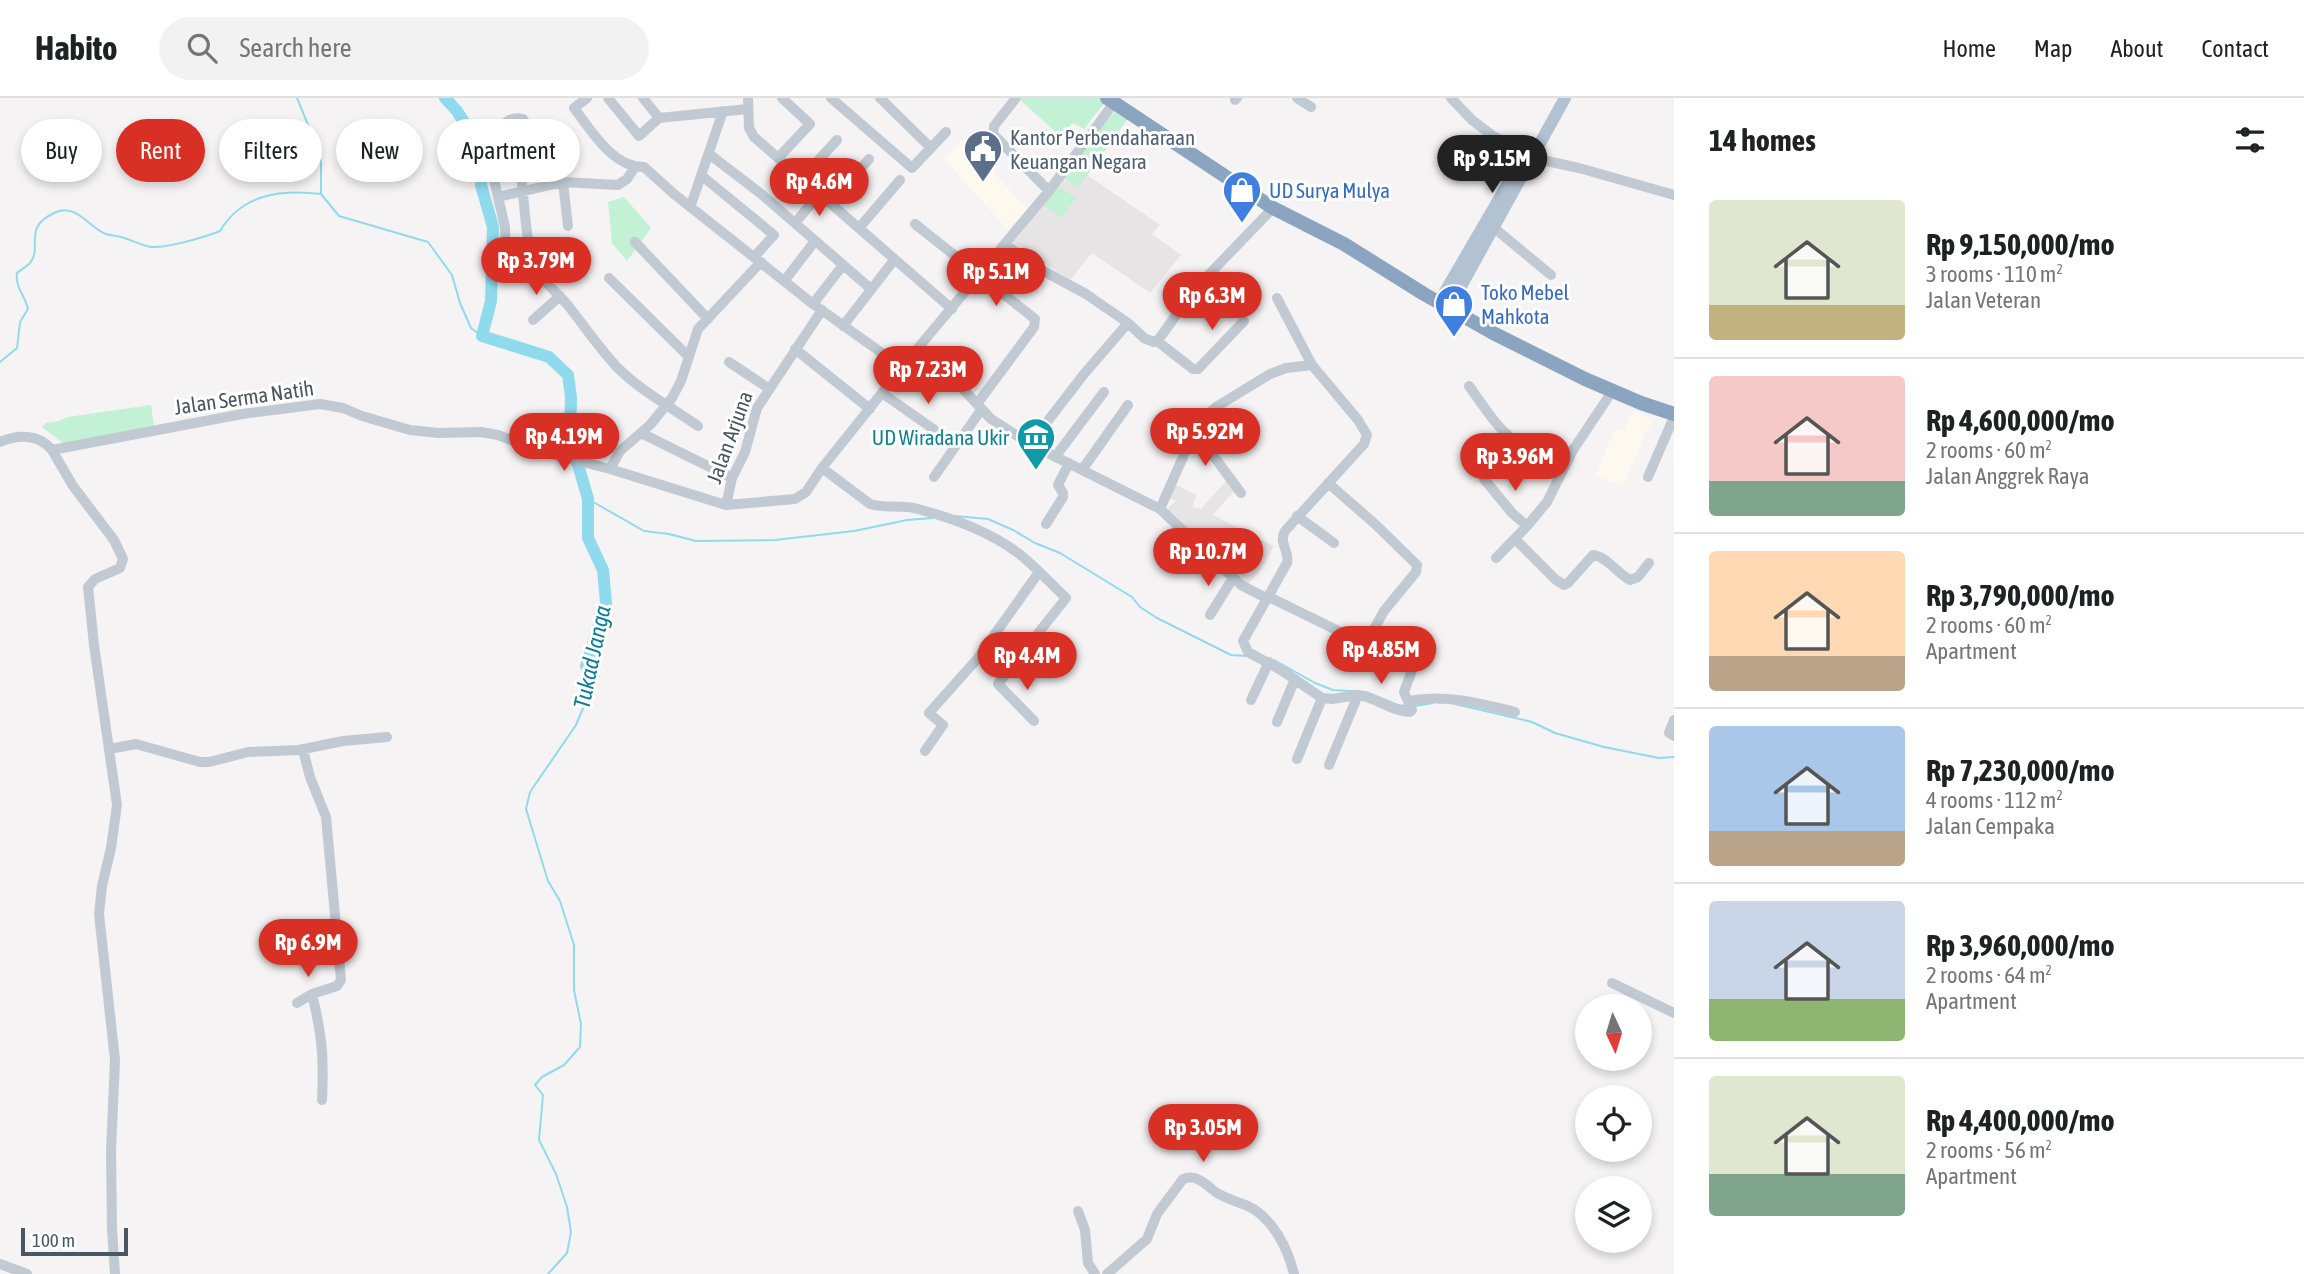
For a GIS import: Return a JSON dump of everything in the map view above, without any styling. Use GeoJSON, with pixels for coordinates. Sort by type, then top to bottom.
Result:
{"type":"FeatureCollection","features":[{"type":"Feature","properties":{"kind":"highway"},"geometry":{"type":"LineString","coordinates":[[1112,100],[1273,208],[1344,244],[1444,305],[1524,349],[1674,415]]}},
{"type":"Feature","properties":{"kind":"main road"},"geometry":{"type":"LineString","coordinates":[[1444,305],[1493,227],[1556,98]]}},
{"type":"Feature","properties":{"kind":"main road"},"geometry":{"type":"LineString","coordinates":[[1444,305],[1565,98]]}},
{"type":"Feature","properties":{"kind":"street"},"geometry":{"type":"LineString","coordinates":[[587,98],[574,108],[613,155],[635,167],[644,167],[674,194],[818,307],[903,368]]}},
{"type":"Feature","properties":{"kind":"street"},"geometry":{"type":"LineString","coordinates":[[608,98],[639,136],[659,118],[748,110]]}},
{"type":"Feature","properties":{"kind":"street"},"geometry":{"type":"LineString","coordinates":[[643,98],[659,118]]}},
{"type":"Feature","properties":{"kind":"street"},"geometry":{"type":"LineString","coordinates":[[748,98],[750,133],[952,309]]}},
{"type":"Feature","properties":{"kind":"street"},"geometry":{"type":"LineString","coordinates":[[778,158],[810,124],[782,98]]}},
{"type":"Feature","properties":{"kind":"street"},"geometry":{"type":"LineString","coordinates":[[831,98],[912,168],[946,132]]}},
{"type":"Feature","properties":{"kind":"street"},"geometry":{"type":"LineString","coordinates":[[880,98],[931,148]]}},
{"type":"Feature","properties":{"kind":"street"},"geometry":{"type":"LineString","coordinates":[[1016,98],[994,126],[993,134],[1049,191]]}},
{"type":"Feature","properties":{"kind":"street"},"geometry":{"type":"LineString","coordinates":[[1297,98],[1311,107]]}},
{"type":"Feature","properties":{"kind":"street"},"geometry":{"type":"LineString","coordinates":[[1451,98],[1472,120],[1493,136],[1529,157],[1674,195]]}},
{"type":"Feature","properties":{"kind":"street"},"geometry":{"type":"LineString","coordinates":[[726,505],[795,499],[806,492],[913,354],[1049,191],[1112,100]]}},
{"type":"Feature","properties":{"kind":"street"},"geometry":{"type":"LineString","coordinates":[[691,205],[723,111]]}},
{"type":"Feature","properties":{"kind":"street"},"geometry":{"type":"LineString","coordinates":[[802,178],[838,140]]}},
{"type":"Feature","properties":{"kind":"street"},"geometry":{"type":"LineString","coordinates":[[709,154],[871,289]]}},
{"type":"Feature","properties":{"kind":"street"},"geometry":{"type":"LineString","coordinates":[[831,203],[869,159]]}},
{"type":"Feature","properties":{"kind":"street"},"geometry":{"type":"LineString","coordinates":[[498,197],[563,182],[618,185],[627,179],[635,167]]}},
{"type":"Feature","properties":{"kind":"street"},"geometry":{"type":"LineString","coordinates":[[610,470],[620,451],[668,405],[681,382],[698,329],[758,259],[774,235],[702,176]]}},
{"type":"Feature","properties":{"kind":"street"},"geometry":{"type":"LineString","coordinates":[[859,228],[900,180]]}},
{"type":"Feature","properties":{"kind":"street"},"geometry":{"type":"LineString","coordinates":[[495,182],[505,227],[506,273]]}},
{"type":"Feature","properties":{"kind":"street"},"geometry":{"type":"LineString","coordinates":[[520,182],[527,230],[536,267],[541,275],[616,366],[642,388],[698,426]]}},
{"type":"Feature","properties":{"kind":"street"},"geometry":{"type":"LineString","coordinates":[[563,182],[568,226]]}},
{"type":"Feature","properties":{"kind":"street"},"geometry":{"type":"LineString","coordinates":[[795,223],[820,193]]}},
{"type":"Feature","properties":{"kind":"street"},"geometry":{"type":"LineString","coordinates":[[1005,244],[1038,268],[1086,293],[1150,342],[1157,341],[1194,290],[1273,208]]}},
{"type":"Feature","properties":{"kind":"street"},"geometry":{"type":"LineString","coordinates":[[915,224],[1034,316],[1035,323],[934,477]]}},
{"type":"Feature","properties":{"kind":"street"},"geometry":{"type":"LineString","coordinates":[[1493,227],[1551,275]]}},
{"type":"Feature","properties":{"kind":"street"},"geometry":{"type":"LineString","coordinates":[[785,280],[815,241]]}},
{"type":"Feature","properties":{"kind":"street"},"geometry":{"type":"LineString","coordinates":[[635,242],[708,319]]}},
{"type":"Feature","properties":{"kind":"street"},"geometry":{"type":"LineString","coordinates":[[843,326],[894,260]]}},
{"type":"Feature","properties":{"kind":"street","name":"Jalan Arjuna"},"geometry":{"type":"LineString","coordinates":[[726,505],[732,478],[745,452],[757,408],[843,265]]}},
{"type":"Feature","properties":{"kind":"street"},"geometry":{"type":"LineString","coordinates":[[609,278],[689,357]]}},
{"type":"Feature","properties":{"kind":"street"},"geometry":{"type":"LineString","coordinates":[[533,320],[560,296]]}},
{"type":"Feature","properties":{"kind":"street"},"geometry":{"type":"LineString","coordinates":[[913,354],[963,389],[979,407],[1030,444],[1160,509],[1245,588],[1268,598],[1411,667],[1412,676],[1405,688],[1410,705],[1409,713],[1358,695],[1322,698],[1269,662],[1248,652],[1243,645],[1245,636],[1268,598],[1288,557],[1282,536],[1297,516],[1364,444],[1367,435],[1358,420],[1312,365],[1277,298]]}},
{"type":"Feature","properties":{"kind":"street"},"geometry":{"type":"LineString","coordinates":[[1157,341],[1196,370],[1244,321]]}},
{"type":"Feature","properties":{"kind":"street"},"geometry":{"type":"LineString","coordinates":[[1030,444],[1128,323]]}},
{"type":"Feature","properties":{"kind":"street"},"geometry":{"type":"LineString","coordinates":[[794,349],[870,409]]}},
{"type":"Feature","properties":{"kind":"street"},"geometry":{"type":"LineString","coordinates":[[729,362],[768,388]]}},
{"type":"Feature","properties":{"kind":"street"},"geometry":{"type":"LineString","coordinates":[[1160,509],[1183,457],[1192,427],[1216,407],[1270,374],[1286,368],[1312,365]]}},
{"type":"Feature","properties":{"kind":"street"},"geometry":{"type":"LineString","coordinates":[[1469,386],[1501,430],[1513,441],[1543,455],[1567,461]]}},
{"type":"Feature","properties":{"kind":"street"},"geometry":{"type":"LineString","coordinates":[[1496,558],[1546,502],[1567,461],[1613,390]]}},
{"type":"Feature","properties":{"kind":"street"},"geometry":{"type":"LineString","coordinates":[[1055,457],[1104,392]]}},
{"type":"Feature","properties":{"kind":"street"},"geometry":{"type":"LineString","coordinates":[[883,393],[956,445]]}},
{"type":"Feature","properties":{"kind":"street","name":"Jalan Serma Natih"},"geometry":{"type":"LineString","coordinates":[[52,450],[230,416],[320,404],[344,408],[410,430],[498,435],[536,450],[599,466],[726,505]]}},
{"type":"Feature","properties":{"kind":"street"},"geometry":{"type":"LineString","coordinates":[[1082,470],[1128,405]]}},
{"type":"Feature","properties":{"kind":"street"},"geometry":{"type":"LineString","coordinates":[[1648,477],[1674,415]]}},
{"type":"Feature","properties":{"kind":"street"},"geometry":{"type":"LineString","coordinates":[[1192,427],[1241,493]]}},
{"type":"Feature","properties":{"kind":"street"},"geometry":{"type":"LineString","coordinates":[[640,433],[732,478]]}},
{"type":"Feature","properties":{"kind":"street"},"geometry":{"type":"LineString","coordinates":[[0,442],[33,437],[43,441],[114,540],[122,556],[120,568],[95,579],[88,587],[117,805],[99,914],[115,1060],[111,1150],[115,1274]]}},
{"type":"Feature","properties":{"kind":"street"},"geometry":{"type":"LineString","coordinates":[[1046,524],[1063,497],[1058,485],[1069,463]]}},
{"type":"Feature","properties":{"kind":"street"},"geometry":{"type":"LineString","coordinates":[[822,468],[870,504],[914,507],[988,535],[1016,551],[1066,598],[998,684],[1034,720]]}},
{"type":"Feature","properties":{"kind":"street"},"geometry":{"type":"LineString","coordinates":[[1484,479],[1512,513],[1527,526]]}},
{"type":"Feature","properties":{"kind":"street"},"geometry":{"type":"LineString","coordinates":[[1328,482],[1417,565],[1416,572],[1384,611],[1365,645]]}},
{"type":"Feature","properties":{"kind":"street"},"geometry":{"type":"LineString","coordinates":[[1297,516],[1334,543]]}},
{"type":"Feature","properties":{"kind":"street"},"geometry":{"type":"LineString","coordinates":[[1515,539],[1563,585],[1568,583],[1592,555],[1602,558],[1630,580],[1638,577],[1650,563]]}},
{"type":"Feature","properties":{"kind":"street"},"geometry":{"type":"LineString","coordinates":[[925,751],[943,725],[929,713],[978,659],[1039,572]]}},
{"type":"Feature","properties":{"kind":"street"},"geometry":{"type":"LineString","coordinates":[[1210,615],[1233,578]]}},
{"type":"Feature","properties":{"kind":"street"},"geometry":{"type":"LineString","coordinates":[[1251,700],[1269,662]]}},
{"type":"Feature","properties":{"kind":"street"},"geometry":{"type":"LineString","coordinates":[[1277,722],[1295,679]]}},
{"type":"Feature","properties":{"kind":"street"},"geometry":{"type":"LineString","coordinates":[[1329,765],[1358,695]]}},
{"type":"Feature","properties":{"kind":"street"},"geometry":{"type":"LineString","coordinates":[[1410,705],[1435,697],[1457,698],[1515,712]]}},
{"type":"Feature","properties":{"kind":"street"},"geometry":{"type":"LineString","coordinates":[[1297,760],[1322,698]]}},
{"type":"Feature","properties":{"kind":"street"},"geometry":{"type":"LineString","coordinates":[[1674,720],[1669,733],[1674,736]]}},
{"type":"Feature","properties":{"kind":"street"},"geometry":{"type":"LineString","coordinates":[[109,749],[136,744],[209,762],[248,752],[303,750],[343,741],[387,737]]}},
{"type":"Feature","properties":{"kind":"street"},"geometry":{"type":"LineString","coordinates":[[297,1003],[312,994],[337,986],[341,979],[326,817],[310,777],[303,750]]}},
{"type":"Feature","properties":{"kind":"street"},"geometry":{"type":"LineString","coordinates":[[1612,983],[1674,1013]]}},
{"type":"Feature","properties":{"kind":"street"},"geometry":{"type":"LineString","coordinates":[[312,994],[321,1030],[324,1057],[322,1100]]}},
{"type":"Feature","properties":{"kind":"street"},"geometry":{"type":"LineString","coordinates":[[1107,1274],[1147,1239],[1157,1214],[1180,1182],[1189,1177],[1196,1178],[1220,1195],[1260,1213],[1278,1237],[1294,1274]]}},
{"type":"Feature","properties":{"kind":"street"},"geometry":{"type":"LineString","coordinates":[[1078,1211],[1085,1230],[1088,1263],[1095,1274]]}},
{"type":"Feature","properties":{"kind":"street"},"geometry":{"type":"LineString","coordinates":[[0,1264],[27,1274]]}},
{"type":"Feature","properties":{"kind":"shaded area","name":"Kantor Perbendaharaan Keuangan Negara"},"geometry":{"type":"Polygon","coordinates":[[[963,139],[1027,209],[1008,230],[944,159],[963,139]]]}},
{"type":"Feature","properties":{"kind":"shaded area"},"geometry":{"type":"Polygon","coordinates":[[[1087,175],[1160,225],[1152,234],[1181,255],[1150,293],[1092,253],[1070,280],[1013,243],[1063,177],[1078,188],[1087,175]]]}},
{"type":"Feature","properties":{"kind":"shaded area"},"geometry":{"type":"Polygon","coordinates":[[[1633,411],[1652,420],[1623,486],[1595,476],[1615,428],[1624,431],[1633,411]]]}},
{"type":"Feature","properties":{"kind":"shaded area"},"geometry":{"type":"Polygon","coordinates":[[[1226,481],[1234,491],[1213,515],[1274,546],[1259,572],[1245,587],[1165,511],[1176,501],[1167,497],[1174,484],[1197,495],[1192,507],[1201,509],[1226,481]]]}},
{"type":"Feature","properties":{"kind":"green space"},"geometry":{"type":"Polygon","coordinates":[[[1018,98],[1102,98],[1106,101],[1084,129],[1073,123],[1060,136],[1018,98]]]}},
{"type":"Feature","properties":{"kind":"green space"},"geometry":{"type":"Polygon","coordinates":[[[1118,109],[1129,117],[1078,188],[1063,177],[1118,109]]]}},
{"type":"Feature","properties":{"kind":"green space"},"geometry":{"type":"Polygon","coordinates":[[[1057,185],[1076,198],[1061,217],[1043,205],[1057,185]]]}},
{"type":"Feature","properties":{"kind":"green space"},"geometry":{"type":"Polygon","coordinates":[[[624,197],[651,228],[627,261],[612,243],[608,202],[624,197]]]}},
{"type":"Feature","properties":{"kind":"green space"},"geometry":{"type":"Polygon","coordinates":[[[151,405],[154,427],[63,443],[42,427],[46,423],[68,417],[151,405]]]}},
{"type":"Feature","properties":{"kind":"waterway"},"geometry":{"type":"LineString","coordinates":[[297,98],[318,149],[321,193]]}},
{"type":"Feature","properties":{"kind":"waterway","name":"Tukad Janga"},"geometry":{"type":"LineString","coordinates":[[445,98],[457,111],[480,148],[481,185],[493,227],[491,301],[482,336],[549,357],[568,375],[571,397],[570,437],[588,499],[588,538],[603,570],[606,603],[586,666]]}},
{"type":"Feature","properties":{"kind":"waterway"},"geometry":{"type":"LineString","coordinates":[[0,362],[17,348],[20,322],[28,309],[17,283],[17,273],[30,263],[33,257],[39,225],[54,213],[69,211],[106,234],[159,247],[220,231],[239,209],[251,202],[291,192],[321,194],[339,216],[428,242],[452,275],[471,328],[482,336]]}},
{"type":"Feature","properties":{"kind":"waterway"},"geometry":{"type":"LineString","coordinates":[[588,499],[644,531],[696,541],[775,540],[932,518]]}},
{"type":"Feature","properties":{"kind":"waterway"},"geometry":{"type":"LineString","coordinates":[[955,516],[988,519],[1013,530],[1060,553],[1132,597],[1140,607],[1157,618],[1231,655],[1248,656]]}},
{"type":"Feature","properties":{"kind":"waterway"},"geometry":{"type":"LineString","coordinates":[[1274,660],[1333,690],[1366,692],[1405,706]]}},
{"type":"Feature","properties":{"kind":"waterway","name":"Tukad Janga"},"geometry":{"type":"LineString","coordinates":[[548,1274],[567,1253],[571,1232],[567,1207],[556,1174],[539,1140],[543,1095],[535,1085],[542,1077],[564,1065],[580,1047],[581,1024],[574,990],[574,945],[560,901],[548,881],[526,809],[530,792],[576,725],[589,694],[586,666]]}},
{"type":"Feature","properties":{"kind":"waterway"},"geometry":{"type":"LineString","coordinates":[[1414,706],[1433,703]]}},
{"type":"Feature","properties":{"kind":"waterway"},"geometry":{"type":"LineString","coordinates":[[1455,704],[1532,722],[1555,733],[1604,747],[1659,758],[1674,757]]}},
{"type":"Feature","properties":{"kind":"place","name":"Kantor Perbendaharaan Keuangan Negara"},"geometry":{"type":"Point","coordinates":[983,183]}},
{"type":"Feature","properties":{"kind":"place","name":"UD Surya Mulya"},"geometry":{"type":"Point","coordinates":[1242,224]}},
{"type":"Feature","properties":{"kind":"place","name":"Toko Mebel Mahkota"},"geometry":{"type":"Point","coordinates":[1454,338]}},
{"type":"Feature","properties":{"kind":"place","name":"UD Wiradana Ukir"},"geometry":{"type":"Point","coordinates":[1036,471]}}]}
